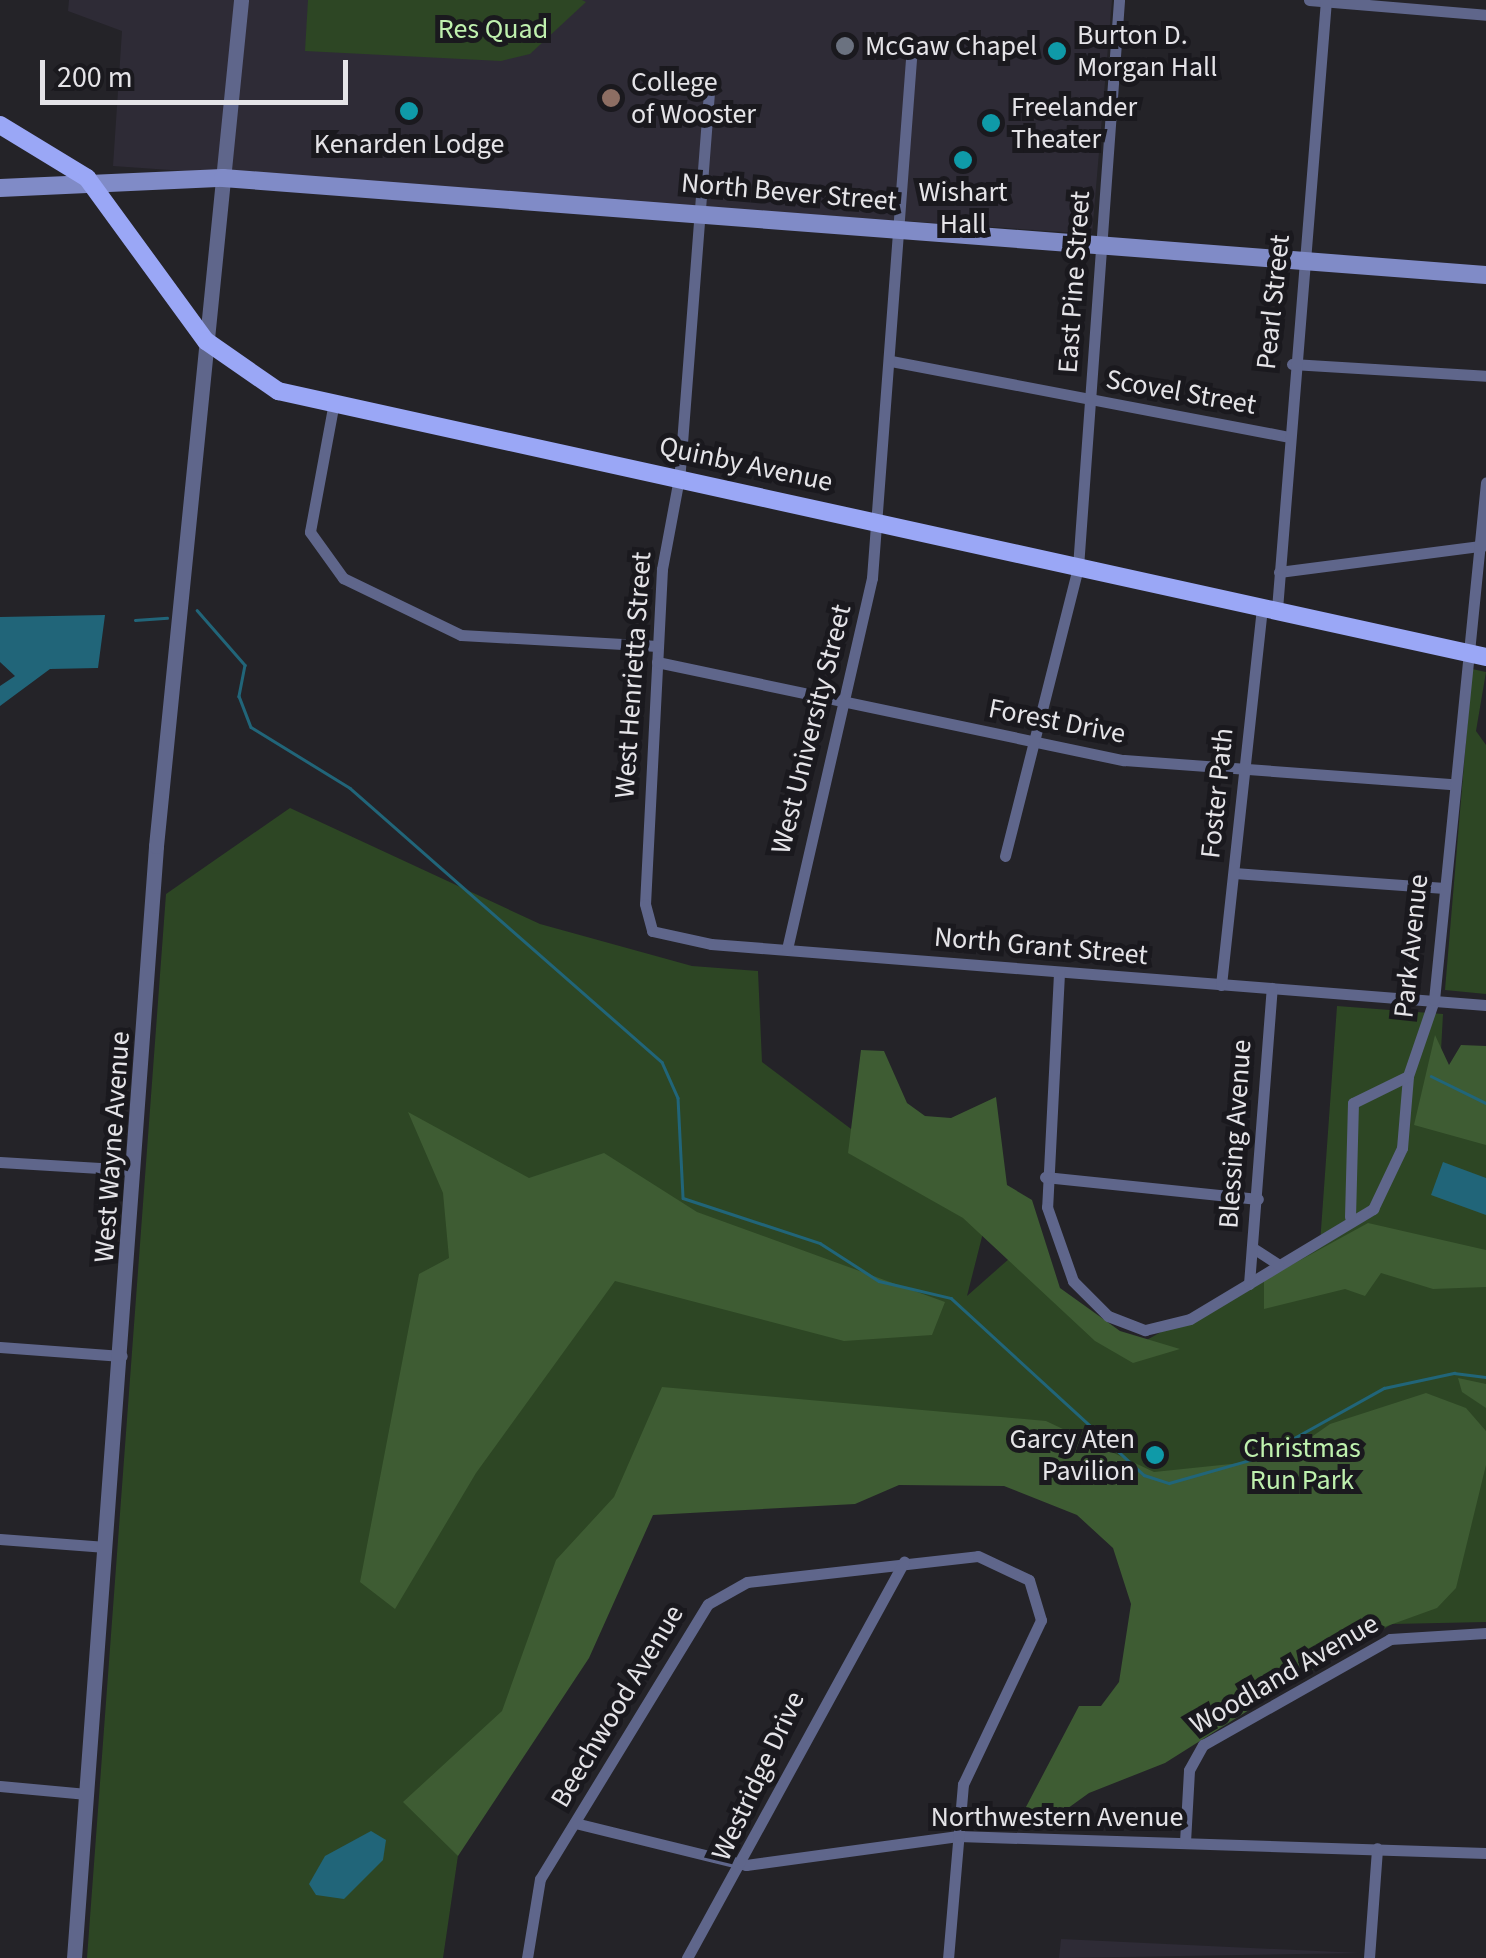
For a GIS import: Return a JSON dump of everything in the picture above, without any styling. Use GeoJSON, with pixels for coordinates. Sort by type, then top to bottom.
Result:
{"type":"FeatureCollection","features":[{"type":"Feature","properties":{"kind":"main road"},"geometry":{"type":"LineString","coordinates":[[0,124],[87,178]]}},
{"type":"Feature","properties":{"kind":"main road","name":"North Bever Street"},"geometry":{"type":"LineString","coordinates":[[0,188],[87,178],[223,178],[1486,275]]}},
{"type":"Feature","properties":{"kind":"main road","name":"Quinby Avenue"},"geometry":{"type":"LineString","coordinates":[[87,178],[206,341],[266,386],[1486,657]]}},
{"type":"Feature","properties":{"kind":"street","name":"West Wayne Avenue"},"geometry":{"type":"LineString","coordinates":[[74,1958],[134,1170],[206,341],[241,0]]}},
{"type":"Feature","properties":{"kind":"street","name":"East Pine Street"},"geometry":{"type":"LineString","coordinates":[[1006,856],[1078,567],[1119,0]]}},
{"type":"Feature","properties":{"kind":"street"},"geometry":{"type":"LineString","coordinates":[[1310,0],[1486,15]]}},
{"type":"Feature","properties":{"kind":"street","name":"Pearl Street"},"geometry":{"type":"LineString","coordinates":[[1270,607],[1279,572],[1286,436],[1326,1]]}},
{"type":"Feature","properties":{"kind":"street","name":"West University Street"},"geometry":{"type":"LineString","coordinates":[[787,949],[846,701],[878,521],[912,46]]}},
{"type":"Feature","properties":{"kind":"street","name":"West Henrietta Street"},"geometry":{"type":"LineString","coordinates":[[646,875],[658,646],[679,478],[710,79]]}},
{"type":"Feature","properties":{"kind":"street","name":"Scovel Street"},"geometry":{"type":"LineString","coordinates":[[891,361],[1286,436]]}},
{"type":"Feature","properties":{"kind":"street"},"geometry":{"type":"LineString","coordinates":[[1292,364],[1486,376]]}},
{"type":"Feature","properties":{"kind":"street"},"geometry":{"type":"LineString","coordinates":[[334,402],[310,532],[343,578],[461,635],[658,646]]}},
{"type":"Feature","properties":{"kind":"street","name":"Park Avenue"},"geometry":{"type":"LineString","coordinates":[[1060,973],[1045,1177],[1054,1238],[1073,1281],[1125,1326],[1166,1329],[1249,1284],[1350,1217],[1374,1208],[1395,1171],[1408,1076],[1434,1000],[1463,652],[1482,546],[1486,483]]}},
{"type":"Feature","properties":{"kind":"street"},"geometry":{"type":"LineString","coordinates":[[1279,572],[1482,546]]}},
{"type":"Feature","properties":{"kind":"street","name":"Foster Path"},"geometry":{"type":"LineString","coordinates":[[1221,985],[1243,770],[1270,607]]}},
{"type":"Feature","properties":{"kind":"street","name":"Forest Drive"},"geometry":{"type":"LineString","coordinates":[[657,662],[1035,744],[1243,770],[1453,784]]}},
{"type":"Feature","properties":{"kind":"street"},"geometry":{"type":"LineString","coordinates":[[1234,873],[1444,888]]}},
{"type":"Feature","properties":{"kind":"street","name":"North Grant Street"},"geometry":{"type":"LineString","coordinates":[[646,875],[645,918],[662,938],[1486,1005]]}},
{"type":"Feature","properties":{"kind":"street","name":"Blessing Avenue"},"geometry":{"type":"LineString","coordinates":[[1249,1284],[1272,988]]}},
{"type":"Feature","properties":{"kind":"street"},"geometry":{"type":"LineString","coordinates":[[1350,1217],[1353,1103],[1408,1076]]}},
{"type":"Feature","properties":{"kind":"street"},"geometry":{"type":"LineString","coordinates":[[0,1162],[134,1170]]}},
{"type":"Feature","properties":{"kind":"street"},"geometry":{"type":"LineString","coordinates":[[1045,1177],[1258,1199]]}},
{"type":"Feature","properties":{"kind":"street"},"geometry":{"type":"LineString","coordinates":[[1253,1248],[1278,1264]]}},
{"type":"Feature","properties":{"kind":"street"},"geometry":{"type":"LineString","coordinates":[[0,1347],[122,1356]]}},
{"type":"Feature","properties":{"kind":"street"},"geometry":{"type":"LineString","coordinates":[[0,1539],[106,1548]]}},
{"type":"Feature","properties":{"kind":"street","name":"Beechwood Avenue"},"geometry":{"type":"LineString","coordinates":[[527,1958],[534,1895],[575,1823],[726,1588],[904,1562],[1000,1560],[1029,1580],[1040,1610],[1035,1643],[973,1755],[958,1836],[948,1958]]}},
{"type":"Feature","properties":{"kind":"street","name":"Westridge Drive"},"geometry":{"type":"LineString","coordinates":[[688,1958],[707,1912],[746,1865],[778,1779],[904,1562]]}},
{"type":"Feature","properties":{"kind":"street","name":"Woodland Avenue"},"geometry":{"type":"LineString","coordinates":[[1186,1842],[1189,1770],[1203,1745],[1390,1638],[1486,1634]]}},
{"type":"Feature","properties":{"kind":"street"},"geometry":{"type":"LineString","coordinates":[[0,1786],[87,1794]]}},
{"type":"Feature","properties":{"kind":"street","name":"Northwestern Avenue"},"geometry":{"type":"LineString","coordinates":[[575,1823],[746,1865],[958,1836],[1486,1853]]}},
{"type":"Feature","properties":{"kind":"street"},"geometry":{"type":"LineString","coordinates":[[1368,1958],[1377,1848]]}},
{"type":"Feature","properties":{"kind":"shaded area","name":"College of Wooster"},"geometry":{"type":"Polygon","coordinates":[[[69,0],[1112,0],[1092,234],[113,166],[122,31],[68,11],[69,0]]]}},
{"type":"Feature","properties":{"kind":"shaded area"},"geometry":{"type":"Polygon","coordinates":[[[1061,1939],[1360,1953],[1059,1958],[1061,1939]]]}},
{"type":"Feature","properties":{"kind":"green space","name":"Res Quad"},"geometry":{"type":"Polygon","coordinates":[[[308,0],[586,2],[530,54],[501,61],[305,51],[308,0]]]}},
{"type":"Feature","properties":{"kind":"green space"},"geometry":{"type":"Polygon","coordinates":[[[1472,669],[1486,672],[1476,731],[1486,745],[1486,994],[1445,990],[1472,669]]]}},
{"type":"Feature","properties":{"kind":"green space","name":"Christmas Run Park"},"geometry":{"type":"Polygon","coordinates":[[[290,808],[540,924],[692,966],[758,971],[762,1062],[984,1229],[967,1296],[1010,1258],[1134,1347],[1320,1244],[1337,1006],[1443,1014],[1440,1069],[1486,1087],[1486,1622],[1392,1624],[1274,1693],[1103,1473],[767,1456],[645,1514],[467,1794],[443,1958],[87,1958],[166,894],[290,808]]]}},
{"type":"Feature","properties":{"kind":"green space"},"geometry":{"type":"Polygon","coordinates":[[[1435,1035],[1449,1065],[1461,1045],[1486,1046],[1486,1145],[1414,1125],[1435,1035]]]}},
{"type":"Feature","properties":{"kind":"green space"},"geometry":{"type":"Polygon","coordinates":[[[861,1050],[884,1051],[907,1103],[925,1116],[951,1118],[996,1097],[1007,1185],[1032,1200],[1060,1288],[1120,1331],[1180,1349],[1133,1363],[1095,1341],[963,1218],[848,1153],[861,1050]]]}},
{"type":"Feature","properties":{"kind":"green space"},"geometry":{"type":"Polygon","coordinates":[[[408,1112],[529,1178],[604,1153],[697,1212],[945,1302],[932,1335],[844,1341],[615,1281],[476,1473],[395,1609],[360,1582],[419,1274],[449,1258],[443,1193],[408,1112]]]}},
{"type":"Feature","properties":{"kind":"green space"},"geometry":{"type":"Polygon","coordinates":[[[1368,1223],[1486,1250],[1486,1287],[1433,1289],[1381,1273],[1365,1296],[1345,1289],[1264,1309],[1264,1280],[1368,1223]]]}},
{"type":"Feature","properties":{"kind":"green space"},"geometry":{"type":"Polygon","coordinates":[[[1458,1378],[1486,1384],[1486,1408],[1462,1392],[1458,1378]]]}},
{"type":"Feature","properties":{"kind":"green space","name":"Christmas Run Park"},"geometry":{"type":"Polygon","coordinates":[[[662,1387],[1046,1421],[1154,1472],[1280,1459],[1330,1424],[1426,1393],[1466,1408],[1486,1431],[1486,1465],[1456,1588],[1437,1608],[1376,1630],[1165,1763],[1089,1793],[1039,1829],[1016,1826],[1079,1706],[1101,1706],[1119,1682],[1131,1604],[1113,1548],[1077,1515],[1004,1486],[899,1485],[855,1504],[653,1515],[589,1658],[458,1856],[403,1802],[502,1711],[556,1560],[614,1497],[662,1387]]]}},
{"type":"Feature","properties":{"kind":"water"},"geometry":{"type":"Polygon","coordinates":[[[105,615],[98,668],[50,669],[0,706],[0,686],[15,676],[0,662],[0,617],[105,615]]]}},
{"type":"Feature","properties":{"kind":"water"},"geometry":{"type":"Polygon","coordinates":[[[1443,1162],[1486,1178],[1486,1215],[1431,1195],[1443,1162]]]}},
{"type":"Feature","properties":{"kind":"water"},"geometry":{"type":"Polygon","coordinates":[[[371,1831],[386,1840],[383,1860],[344,1899],[316,1895],[309,1884],[325,1856],[371,1831]]]}},
{"type":"Feature","properties":{"kind":"waterway"},"geometry":{"type":"LineString","coordinates":[[197,610],[245,665],[239,696],[251,727],[350,788],[662,1062],[678,1098],[683,1198],[820,1243],[879,1281],[951,1298],[1144,1475],[1169,1483],[1260,1457],[1384,1388],[1454,1373],[1486,1377]]}},
{"type":"Feature","properties":{"kind":"waterway"},"geometry":{"type":"LineString","coordinates":[[135,620],[167,618]]}},
{"type":"Feature","properties":{"kind":"waterway"},"geometry":{"type":"LineString","coordinates":[[1431,1076],[1486,1103]]}},
{"type":"Feature","properties":{"kind":"place","name":"McGaw Chapel"},"geometry":{"type":"Point","coordinates":[845,46]}},
{"type":"Feature","properties":{"kind":"place","name":"Burton D. Morgan Hall"},"geometry":{"type":"Point","coordinates":[1057,51]}},
{"type":"Feature","properties":{"kind":"place","name":"College of Wooster"},"geometry":{"type":"Point","coordinates":[611,98]}},
{"type":"Feature","properties":{"kind":"place","name":"Kenarden Lodge"},"geometry":{"type":"Point","coordinates":[409,111]}},
{"type":"Feature","properties":{"kind":"place","name":"Freelander Theater"},"geometry":{"type":"Point","coordinates":[991,123]}},
{"type":"Feature","properties":{"kind":"place","name":"Wishart Hall"},"geometry":{"type":"Point","coordinates":[963,160]}},
{"type":"Feature","properties":{"kind":"place","name":"Garcy Aten Pavilion"},"geometry":{"type":"Point","coordinates":[1155,1455]}}]}
